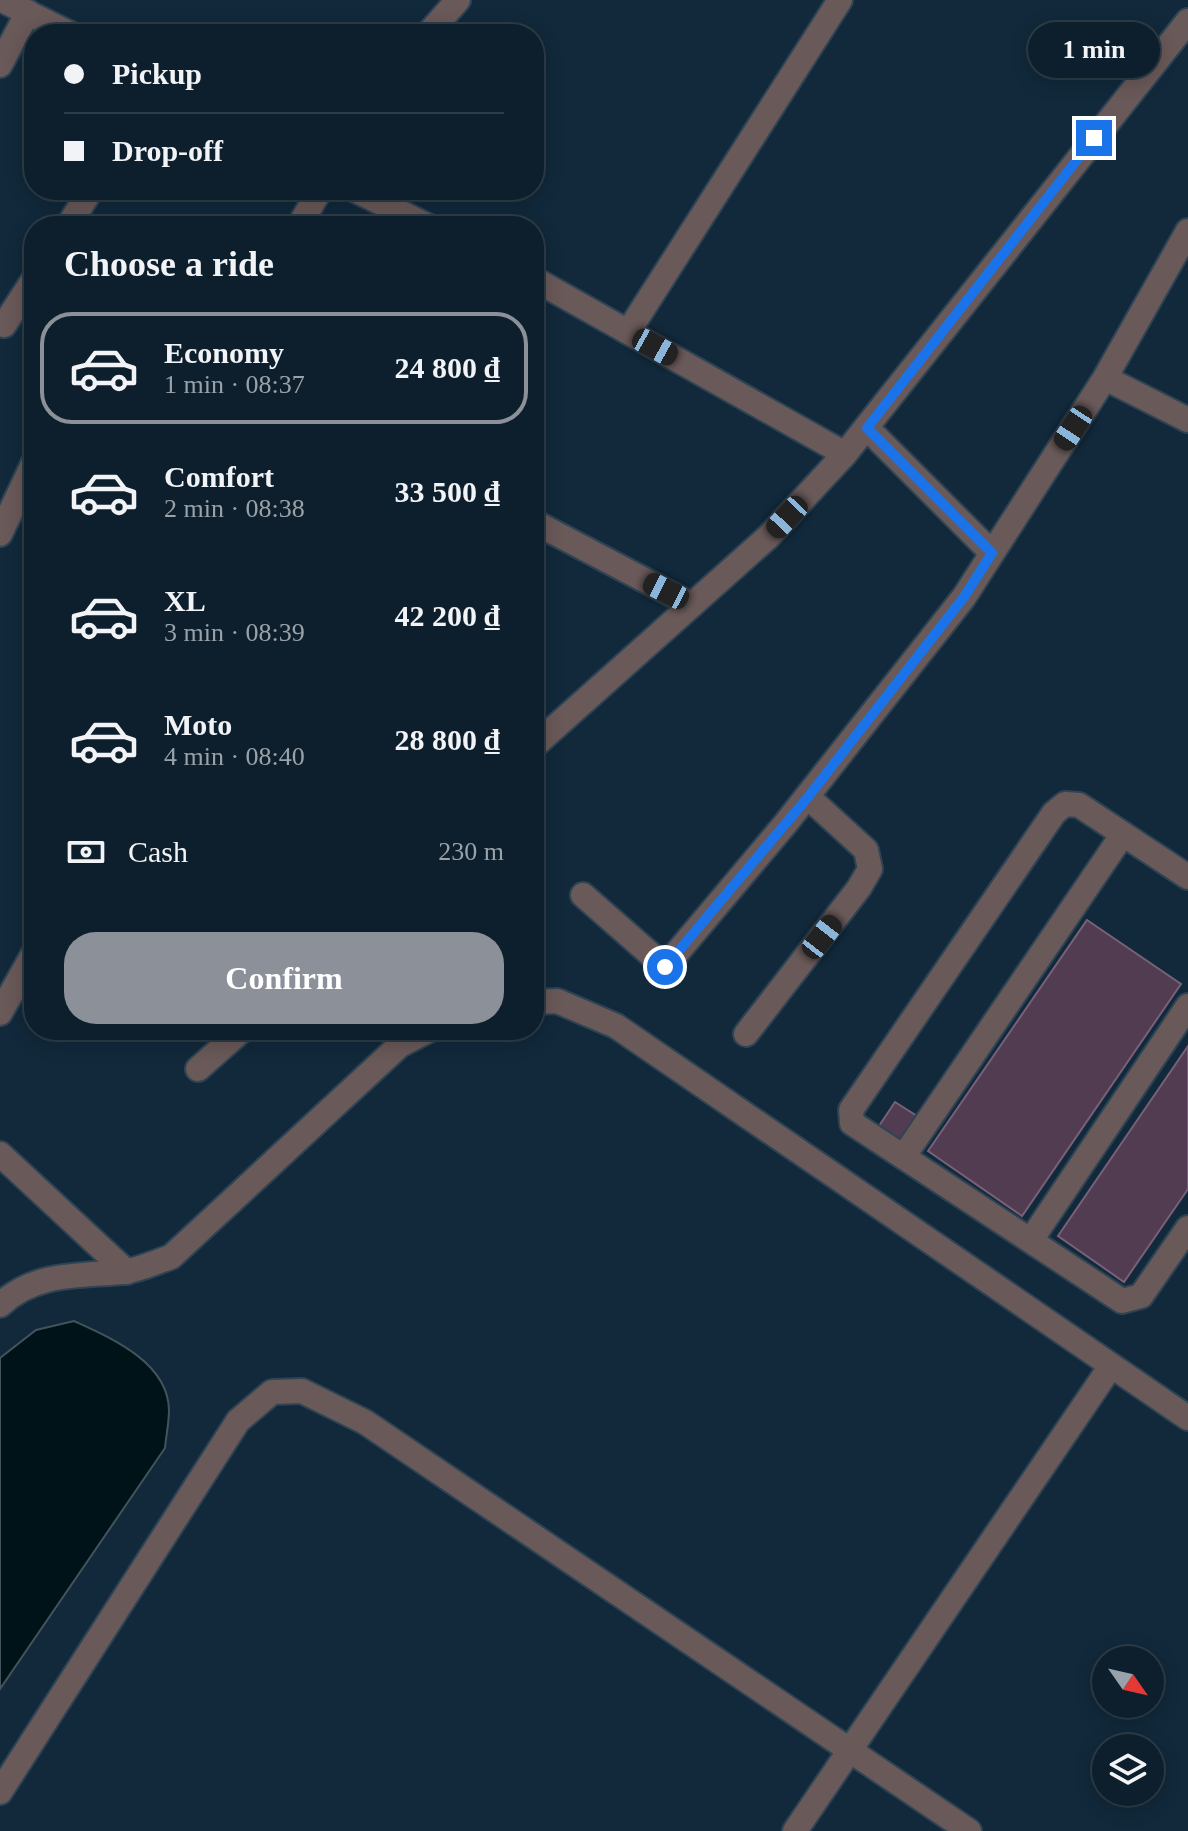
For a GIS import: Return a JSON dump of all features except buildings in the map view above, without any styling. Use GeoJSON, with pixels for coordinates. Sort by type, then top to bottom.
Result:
{"type":"FeatureCollection","features":[{"type":"Feature","properties":{"kind":"street"},"geometry":{"type":"LineString","coordinates":[[2,0],[51,24]]}},
{"type":"Feature","properties":{"kind":"street"},"geometry":{"type":"LineString","coordinates":[[437,24],[458,0]]}},
{"type":"Feature","properties":{"kind":"street"},"geometry":{"type":"LineString","coordinates":[[628,332],[840,0]]}},
{"type":"Feature","properties":{"kind":"street"},"geometry":{"type":"LineString","coordinates":[[0,65],[28,12]]}},
{"type":"Feature","properties":{"kind":"street"},"geometry":{"type":"LineString","coordinates":[[544,737],[768,537],[845,454],[1188,21]]}},
{"type":"Feature","properties":{"kind":"street"},"geometry":{"type":"LineString","coordinates":[[375,200],[408,216]]}},
{"type":"Feature","properties":{"kind":"street"},"geometry":{"type":"LineString","coordinates":[[583,895],[665,967],[808,797],[964,597],[1180,265],[1188,231]]}},
{"type":"Feature","properties":{"kind":"street"},"geometry":{"type":"LineString","coordinates":[[544,285],[845,454]]}},
{"type":"Feature","properties":{"kind":"street"},"geometry":{"type":"LineString","coordinates":[[4,325],[24,294]]}},
{"type":"Feature","properties":{"kind":"street"},"geometry":{"type":"LineString","coordinates":[[1105,378],[1188,420]]}},
{"type":"Feature","properties":{"kind":"street"},"geometry":{"type":"LineString","coordinates":[[867,428],[992,553]]}},
{"type":"Feature","properties":{"kind":"street"},"geometry":{"type":"LineString","coordinates":[[0,534],[24,483]]}},
{"type":"Feature","properties":{"kind":"street"},"geometry":{"type":"LineString","coordinates":[[544,527],[692,605]]}},
{"type":"Feature","properties":{"kind":"street"},"geometry":{"type":"LineString","coordinates":[[746,1034],[859,888],[870,869],[866,850],[808,797]]}},
{"type":"Feature","properties":{"kind":"street"},"geometry":{"type":"LineString","coordinates":[[1188,877],[1079,805],[1065,804],[1054,813],[851,1110],[852,1123],[1122,1301],[1141,1296],[1188,1228]]}},
{"type":"Feature","properties":{"kind":"street"},"geometry":{"type":"LineString","coordinates":[[904,1156],[1123,834]]}},
{"type":"Feature","properties":{"kind":"street"},"geometry":{"type":"LineString","coordinates":[[0,1013],[24,971]]}},
{"type":"Feature","properties":{"kind":"street"},"geometry":{"type":"LineString","coordinates":[[544,1002],[557,1001],[616,1026],[1188,1418]]}},
{"type":"Feature","properties":{"kind":"street"},"geometry":{"type":"LineString","coordinates":[[1031,1240],[1188,1006]]}},
{"type":"Feature","properties":{"kind":"street"},"geometry":{"type":"LineString","coordinates":[[198,1069],[231,1040]]}},
{"type":"Feature","properties":{"kind":"street"},"geometry":{"type":"LineString","coordinates":[[0,1305],[12,1293],[63,1273],[127,1272],[171,1257],[400,1045],[410,1040]]}},
{"type":"Feature","properties":{"kind":"street"},"geometry":{"type":"LineString","coordinates":[[0,1154],[127,1272]]}},
{"type":"Feature","properties":{"kind":"street"},"geometry":{"type":"LineString","coordinates":[[795,1831],[1111,1366]]}},
{"type":"Feature","properties":{"kind":"street"},"geometry":{"type":"LineString","coordinates":[[0,1792],[238,1421],[272,1392],[302,1391],[365,1422],[969,1831]]}},
{"type":"Feature","properties":{"kind":"shaded area"},"geometry":{"type":"Polygon","coordinates":[[[74,1321],[135,1354],[159,1378],[169,1410],[165,1448],[0,1689],[0,1358],[36,1330],[74,1321]]]}},
{"type":"Feature","properties":{"kind":"route"},"geometry":{"type":"LineString","coordinates":[[665,967],[808,797],[964,597],[992,553],[867,428],[1094,138]]}}]}
